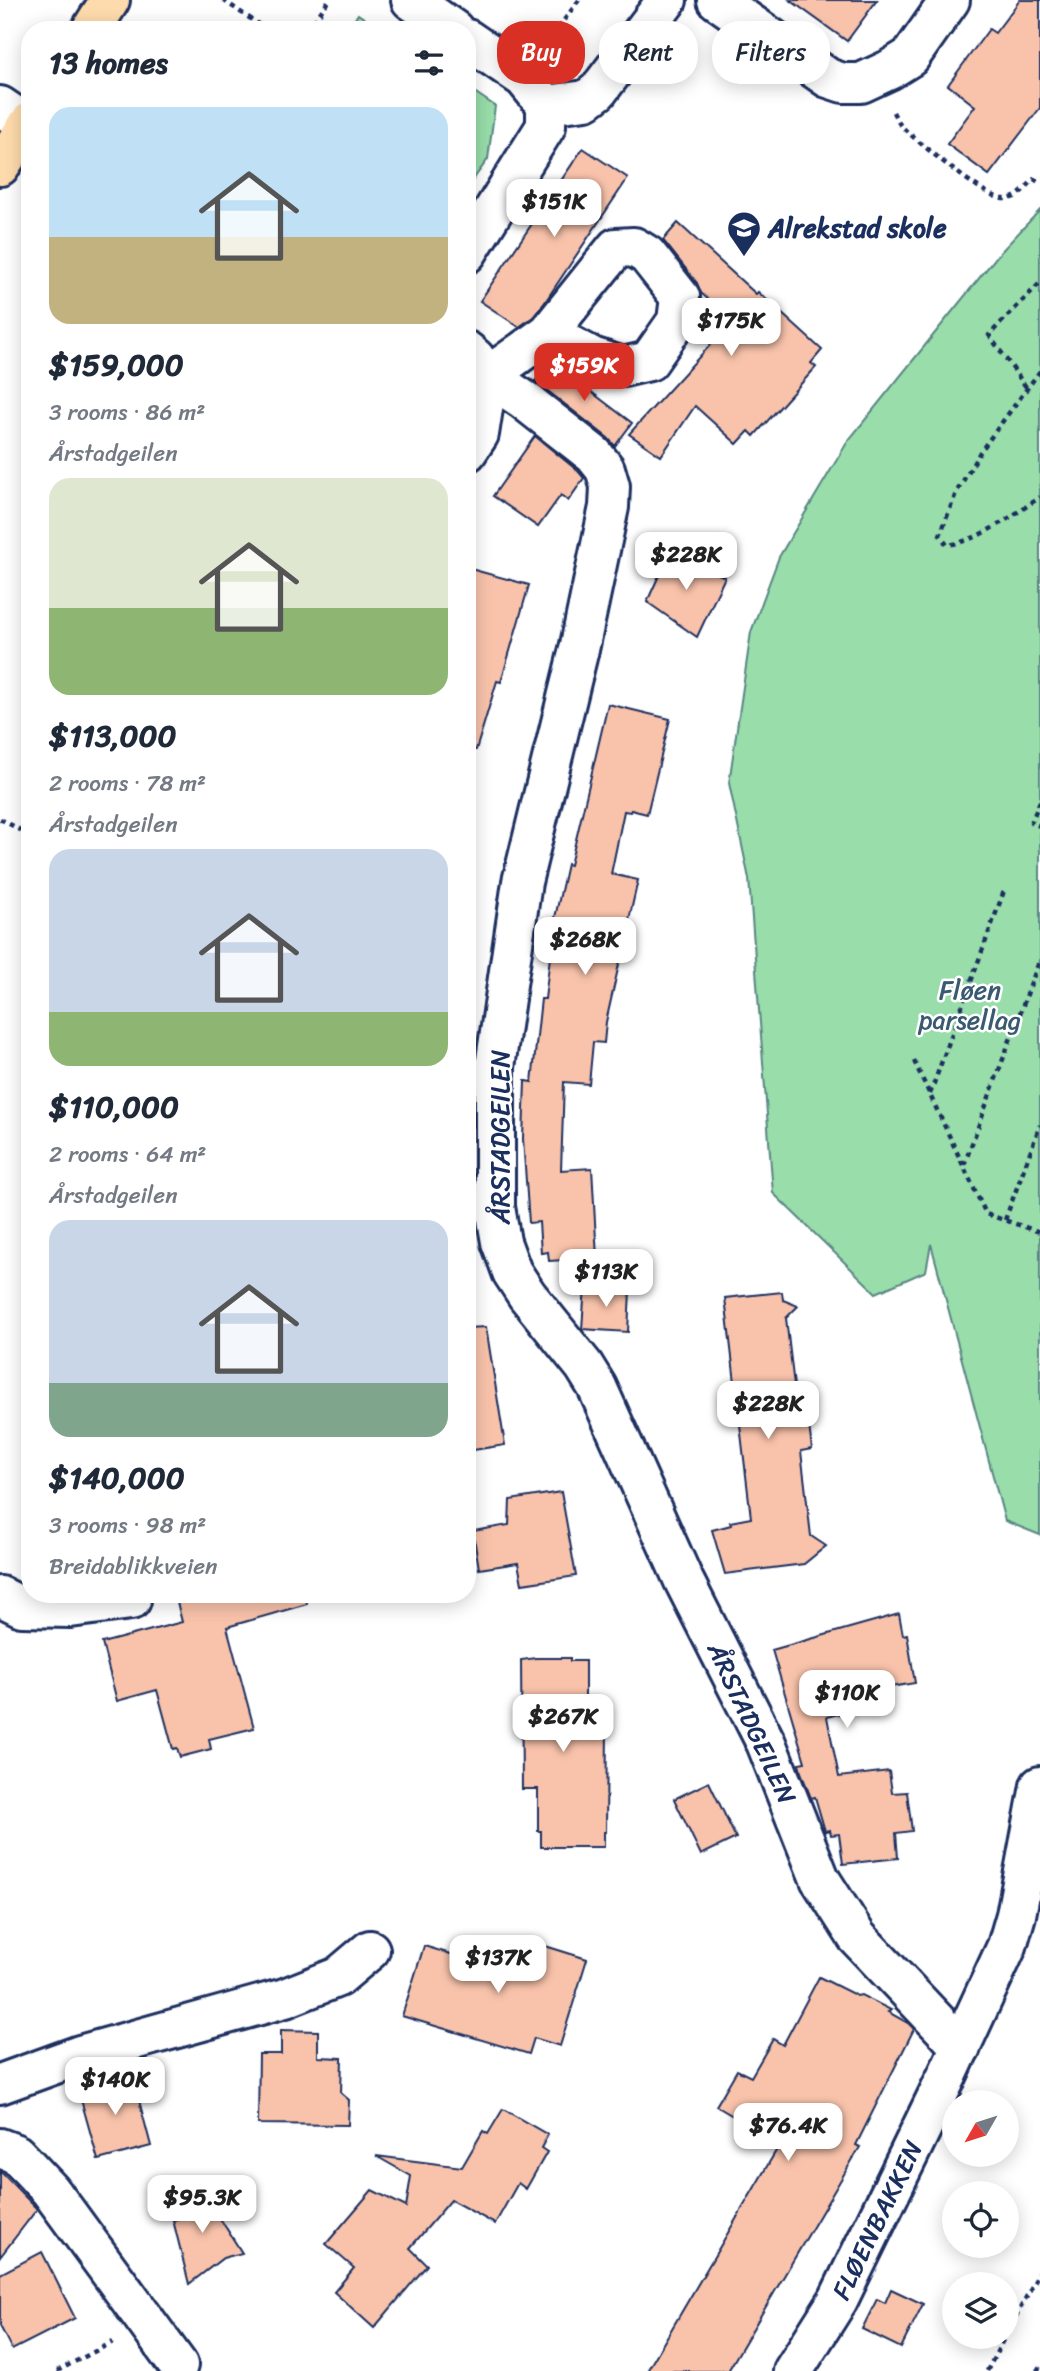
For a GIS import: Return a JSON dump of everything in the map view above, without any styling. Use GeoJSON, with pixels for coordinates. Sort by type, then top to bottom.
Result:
{"type":"FeatureCollection","features":[{"type":"Feature","properties":{"kind":"main road"},"geometry":{"type":"LineString","coordinates":[[97,21],[110,0]]}},
{"type":"Feature","properties":{"kind":"main road"},"geometry":{"type":"LineString","coordinates":[[0,166],[19,118]]}},
{"type":"Feature","properties":{"kind":"street"},"geometry":{"type":"LineString","coordinates":[[411,0],[441,21]]}},
{"type":"Feature","properties":{"kind":"street"},"geometry":{"type":"LineString","coordinates":[[546,105],[586,100],[598,91],[667,0]]}},
{"type":"Feature","properties":{"kind":"street"},"geometry":{"type":"LineString","coordinates":[[717,0],[828,78],[843,83],[862,83],[899,63],[950,0]]}},
{"type":"Feature","properties":{"kind":"street"},"geometry":{"type":"LineString","coordinates":[[476,45],[524,78],[546,105],[546,126],[476,239]]}},
{"type":"Feature","properties":{"kind":"street"},"geometry":{"type":"LineString","coordinates":[[476,438],[479,434],[478,363],[548,333]]}},
{"type":"Feature","properties":{"kind":"street","name":"ÅRSTADGEILEN"},"geometry":{"type":"LineString","coordinates":[[478,363],[594,455],[605,469],[610,486],[609,507],[580,645],[534,829],[515,924],[495,1067],[495,1207],[501,1242],[512,1272],[527,1295],[584,1366],[597,1387],[684,1581],[766,1743],[820,1879],[857,1937],[961,2047]]}},
{"type":"Feature","properties":{"kind":"street"},"geometry":{"type":"LineString","coordinates":[[0,1596],[22,1607],[70,1608],[108,1603]]}},
{"type":"Feature","properties":{"kind":"street","name":"FLØENBAKKEN"},"geometry":{"type":"LineString","coordinates":[[793,2371],[838,2300],[1007,1946],[1016,1915],[1040,1786]]}},
{"type":"Feature","properties":{"kind":"street"},"geometry":{"type":"LineString","coordinates":[[0,2084],[80,2055],[285,1998],[338,1976],[370,1950]]}},
{"type":"Feature","properties":{"kind":"street"},"geometry":{"type":"LineString","coordinates":[[0,2147],[16,2154],[50,2190],[178,2365]]}},
{"type":"Feature","properties":{"kind":"path"},"geometry":{"type":"LineString","coordinates":[[223,0],[254,21]]}},
{"type":"Feature","properties":{"kind":"path"},"geometry":{"type":"LineString","coordinates":[[314,21],[329,0]]}},
{"type":"Feature","properties":{"kind":"path"},"geometry":{"type":"LineString","coordinates":[[563,21],[579,0]]}},
{"type":"Feature","properties":{"kind":"path"},"geometry":{"type":"LineString","coordinates":[[899,63],[890,101],[900,124],[989,194],[1005,199],[1018,196],[1034,179],[1040,183]]}},
{"type":"Feature","properties":{"kind":"path"},"geometry":{"type":"LineString","coordinates":[[1026,387],[989,335],[1040,283]]}},
{"type":"Feature","properties":{"kind":"path"},"geometry":{"type":"LineString","coordinates":[[1040,371],[980,452],[957,493],[940,534],[947,545],[953,545],[979,535],[1040,496]]}},
{"type":"Feature","properties":{"kind":"path"},"geometry":{"type":"LineString","coordinates":[[1040,801],[1031,823],[1040,826]]}},
{"type":"Feature","properties":{"kind":"path"},"geometry":{"type":"LineString","coordinates":[[0,818],[21,830]]}},
{"type":"Feature","properties":{"kind":"path"},"geometry":{"type":"LineString","coordinates":[[930,1095],[1004,891]]}},
{"type":"Feature","properties":{"kind":"path"},"geometry":{"type":"LineString","coordinates":[[964,1166],[1040,959]]}},
{"type":"Feature","properties":{"kind":"path"},"geometry":{"type":"LineString","coordinates":[[914,1061],[986,1214],[1040,1232]]}},
{"type":"Feature","properties":{"kind":"path"},"geometry":{"type":"LineString","coordinates":[[1005,1220],[1040,1125]]}},
{"type":"Feature","properties":{"kind":"path"},"geometry":{"type":"LineString","coordinates":[[1019,2311],[1040,2271]]}},
{"type":"Feature","properties":{"kind":"path"},"geometry":{"type":"LineString","coordinates":[[57,2371],[119,2339]]}},
{"type":"Feature","properties":{"kind":"path"},"geometry":{"type":"LineString","coordinates":[[987,2371],[999,2349]]}},
{"type":"Feature","properties":{"kind":"path"},"geometry":{"type":"LineString","coordinates":[[1037,2371],[1040,2366]]}},
{"type":"Feature","properties":{"kind":"green space"},"geometry":{"type":"Polygon","coordinates":[[[358,14],[368,21],[354,21],[358,14]]]}},
{"type":"Feature","properties":{"kind":"green space"},"geometry":{"type":"Polygon","coordinates":[[[476,93],[495,106],[488,159],[476,176],[476,93]]]}},
{"type":"Feature","properties":{"kind":"green space","name":"Fløen parsellag"},"geometry":{"type":"Polygon","coordinates":[[[1040,210],[1040,1535],[1005,1521],[931,1244],[926,1271],[876,1293],[773,1193],[749,879],[729,783],[751,632],[779,557],[848,441],[997,256],[1040,210]]]}},
{"type":"Feature","properties":{"kind":"building"},"geometry":{"type":"Polygon","coordinates":[[[790,0],[877,0],[847,41],[830,29],[830,21],[819,21],[790,0]]]}},
{"type":"Feature","properties":{"kind":"building"},"geometry":{"type":"Polygon","coordinates":[[[1020,0],[1040,0],[1040,108],[989,175],[947,144],[975,106],[948,85],[989,29],[995,33],[1020,0]]]}},
{"type":"Feature","properties":{"kind":"building"},"geometry":{"type":"Polygon","coordinates":[[[583,148],[628,178],[545,302],[533,317],[519,327],[480,301],[583,148]]]}},
{"type":"Feature","properties":{"kind":"building"},"geometry":{"type":"Polygon","coordinates":[[[678,223],[822,350],[811,363],[816,367],[754,436],[749,431],[737,444],[695,406],[661,456],[629,434],[732,321],[701,293],[697,283],[663,240],[678,223]]]}},
{"type":"Feature","properties":{"kind":"building"},"geometry":{"type":"Polygon","coordinates":[[[552,362],[632,423],[615,446],[535,381],[552,362]]]}},
{"type":"Feature","properties":{"kind":"building"},"geometry":{"type":"Polygon","coordinates":[[[535,436],[584,478],[568,501],[561,495],[538,527],[493,496],[535,436]]]}},
{"type":"Feature","properties":{"kind":"building"},"geometry":{"type":"Polygon","coordinates":[[[670,551],[725,577],[697,637],[647,602],[670,551]]]}},
{"type":"Feature","properties":{"kind":"building"},"geometry":{"type":"Polygon","coordinates":[[[476,570],[529,585],[501,682],[497,681],[476,750],[476,570]]]}},
{"type":"Feature","properties":{"kind":"building"},"geometry":{"type":"Polygon","coordinates":[[[608,704],[670,719],[647,814],[624,811],[611,874],[638,880],[606,1022],[604,1043],[593,1042],[589,1084],[564,1082],[561,1170],[592,1168],[597,1258],[549,1261],[548,1252],[541,1253],[539,1222],[529,1223],[523,1139],[525,1081],[532,1082],[541,999],[545,999],[550,940],[608,704]]]}},
{"type":"Feature","properties":{"kind":"building"},"geometry":{"type":"Polygon","coordinates":[[[585,1286],[630,1290],[628,1332],[582,1329],[585,1286]]]}},
{"type":"Feature","properties":{"kind":"building"},"geometry":{"type":"Polygon","coordinates":[[[782,1292],[783,1300],[798,1306],[786,1318],[796,1403],[806,1402],[812,1449],[801,1451],[811,1536],[826,1546],[804,1564],[725,1574],[712,1530],[731,1525],[730,1522],[751,1518],[725,1298],[782,1292]]]}},
{"type":"Feature","properties":{"kind":"building"},"geometry":{"type":"Polygon","coordinates":[[[486,1327],[505,1445],[476,1450],[476,1328],[486,1327]]]}},
{"type":"Feature","properties":{"kind":"building"},"geometry":{"type":"Polygon","coordinates":[[[561,1492],[576,1576],[522,1584],[518,1563],[479,1569],[476,1530],[509,1525],[510,1500],[561,1492]]]}},
{"type":"Feature","properties":{"kind":"building"},"geometry":{"type":"Polygon","coordinates":[[[177,1603],[307,1603],[227,1627],[254,1728],[209,1739],[211,1749],[180,1757],[177,1748],[173,1749],[157,1690],[117,1701],[102,1643],[182,1622],[177,1603]]]}},
{"type":"Feature","properties":{"kind":"building"},"geometry":{"type":"Polygon","coordinates":[[[899,1614],[903,1635],[907,1634],[915,1683],[849,1694],[853,1710],[827,1717],[839,1777],[889,1771],[892,1793],[907,1792],[912,1831],[896,1833],[898,1858],[843,1864],[839,1834],[831,1835],[830,1830],[825,1831],[815,1797],[811,1798],[801,1772],[799,1763],[805,1762],[772,1650],[899,1614]]]}},
{"type":"Feature","properties":{"kind":"building"},"geometry":{"type":"Polygon","coordinates":[[[536,1658],[585,1661],[585,1724],[607,1724],[604,1847],[541,1847],[541,1831],[538,1831],[538,1789],[522,1789],[521,1660],[536,1658]]]}},
{"type":"Feature","properties":{"kind":"building"},"geometry":{"type":"Polygon","coordinates":[[[709,1782],[736,1838],[701,1855],[674,1799],[709,1782]]]}},
{"type":"Feature","properties":{"kind":"building"},"geometry":{"type":"Polygon","coordinates":[[[526,1940],[587,1959],[560,2046],[534,2038],[529,2054],[402,2016],[424,1946],[484,1964],[490,1946],[521,1956],[526,1940]]]}},
{"type":"Feature","properties":{"kind":"building"},"geometry":{"type":"Polygon","coordinates":[[[819,1977],[891,2010],[888,2012],[914,2029],[856,2145],[860,2147],[728,2371],[647,2371],[780,2144],[716,2106],[737,2070],[751,2077],[773,2039],[783,2045],[819,1977]]]}},
{"type":"Feature","properties":{"kind":"building"},"geometry":{"type":"Polygon","coordinates":[[[281,2030],[318,2031],[318,2057],[342,2058],[341,2093],[349,2100],[348,2125],[258,2124],[259,2054],[281,2054],[281,2030]]]}},
{"type":"Feature","properties":{"kind":"building"},"geometry":{"type":"Polygon","coordinates":[[[132,2074],[151,2146],[98,2160],[78,2089],[132,2074]]]}},
{"type":"Feature","properties":{"kind":"building"},"geometry":{"type":"Polygon","coordinates":[[[503,2109],[548,2135],[541,2148],[547,2152],[526,2189],[518,2183],[495,2224],[451,2200],[410,2248],[427,2265],[374,2328],[334,2292],[354,2268],[326,2244],[372,2190],[406,2207],[411,2176],[376,2156],[462,2167],[483,2131],[488,2134],[503,2109]]]}},
{"type":"Feature","properties":{"kind":"building"},"geometry":{"type":"Polygon","coordinates":[[[0,2171],[37,2209],[0,2257],[0,2171]]]}},
{"type":"Feature","properties":{"kind":"building"},"geometry":{"type":"Polygon","coordinates":[[[202,2190],[242,2253],[223,2258],[189,2284],[173,2220],[181,2218],[175,2197],[202,2190]]]}},
{"type":"Feature","properties":{"kind":"building"},"geometry":{"type":"Polygon","coordinates":[[[42,2252],[75,2318],[12,2350],[0,2326],[0,2274],[42,2252]]]}},
{"type":"Feature","properties":{"kind":"building"},"geometry":{"type":"Polygon","coordinates":[[[891,2289],[923,2304],[901,2348],[862,2329],[877,2299],[885,2303],[891,2289]]]}},
{"type":"Feature","properties":{"kind":"place","name":"Alrekstad skole"},"geometry":{"type":"Point","coordinates":[744,258]}}]}
